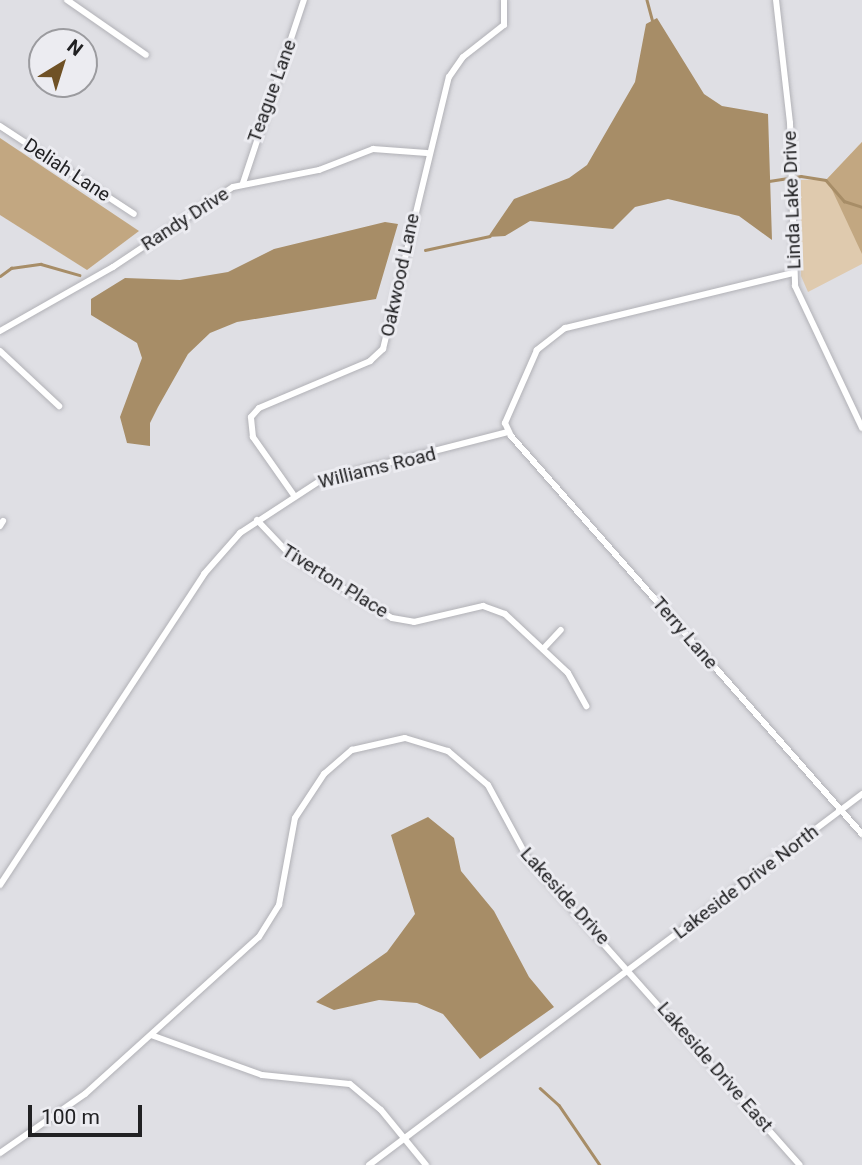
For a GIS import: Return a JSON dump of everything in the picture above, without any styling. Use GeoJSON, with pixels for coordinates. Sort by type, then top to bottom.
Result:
{"type":"FeatureCollection","features":[{"type":"Feature","properties":{"kind":"street"},"geometry":{"type":"LineString","coordinates":[[67,0],[146,55]]}},
{"type":"Feature","properties":{"kind":"street","name":"Teague Lane"},"geometry":{"type":"LineString","coordinates":[[243,183],[304,0]]}},
{"type":"Feature","properties":{"kind":"street","name":"Oakwood Lane"},"geometry":{"type":"LineString","coordinates":[[293,494],[253,437],[251,417],[259,408],[370,361],[383,349],[427,153],[451,72],[499,30],[507,17],[503,0]]}},
{"type":"Feature","properties":{"kind":"street","name":"Linda Lake Drive"},"geometry":{"type":"LineString","coordinates":[[776,0],[790,163],[793,273],[817,341],[862,428]]}},
{"type":"Feature","properties":{"kind":"street","name":"Deliah Lane"},"geometry":{"type":"LineString","coordinates":[[0,126],[134,214]]}},
{"type":"Feature","properties":{"kind":"street","name":"Randy Drive"},"geometry":{"type":"LineString","coordinates":[[0,331],[79,288],[200,205],[243,183],[319,170],[373,149],[427,153]]}},
{"type":"Feature","properties":{"kind":"street"},"geometry":{"type":"LineString","coordinates":[[508,432],[509,408],[537,350],[554,334],[607,314],[793,273]]}},
{"type":"Feature","properties":{"kind":"street"},"geometry":{"type":"LineString","coordinates":[[0,351],[59,405]]}},
{"type":"Feature","properties":{"kind":"street","name":"Williams Road"},"geometry":{"type":"LineString","coordinates":[[0,885],[204,574],[257,520],[293,494],[337,474],[508,432]]}},
{"type":"Feature","properties":{"kind":"street","name":"Terry Lane"},"geometry":{"type":"LineString","coordinates":[[508,432],[862,834]]}},
{"type":"Feature","properties":{"kind":"street","name":"Tiverton Place"},"geometry":{"type":"LineString","coordinates":[[257,520],[292,557],[392,618],[414,622],[474,607],[492,608],[543,649],[577,684],[586,706]]}},
{"type":"Feature","properties":{"kind":"street"},"geometry":{"type":"LineString","coordinates":[[543,649],[561,630]]}},
{"type":"Feature","properties":{"kind":"street","name":"Lakeside Drive"},"geometry":{"type":"LineString","coordinates":[[0,1153],[66,1110],[267,928],[281,895],[290,831],[324,774],[343,756],[383,740],[429,742],[474,771],[499,801],[528,859],[630,970]]}},
{"type":"Feature","properties":{"kind":"street","name":"Lakeside Drive North"},"geometry":{"type":"LineString","coordinates":[[630,970],[862,794]]}},
{"type":"Feature","properties":{"kind":"street"},"geometry":{"type":"LineString","coordinates":[[369,1165],[630,970]]}},
{"type":"Feature","properties":{"kind":"street","name":"Lakeside Drive East"},"geometry":{"type":"LineString","coordinates":[[630,970],[800,1165]]}},
{"type":"Feature","properties":{"kind":"street"},"geometry":{"type":"LineString","coordinates":[[151,1035],[262,1075],[345,1082],[369,1097],[426,1165]]}},
{"type":"Feature","properties":{"kind":"shaded area"},"geometry":{"type":"Polygon","coordinates":[[[657,18],[704,94],[722,106],[768,114],[772,240],[739,216],[668,199],[635,207],[613,229],[530,221],[505,236],[488,237],[514,199],[569,178],[587,165],[635,82],[646,24],[657,18]]]}},
{"type":"Feature","properties":{"kind":"shaded area"},"geometry":{"type":"Polygon","coordinates":[[[0,138],[139,231],[87,270],[0,215],[0,138]]]}},
{"type":"Feature","properties":{"kind":"shaded area"},"geometry":{"type":"Polygon","coordinates":[[[862,142],[862,264],[808,292],[801,276],[801,180],[827,179],[862,142]]]}},
{"type":"Feature","properties":{"kind":"shaded area"},"geometry":{"type":"Polygon","coordinates":[[[862,142],[862,254],[827,179],[862,142]]]}},
{"type":"Feature","properties":{"kind":"shaded area"},"geometry":{"type":"Polygon","coordinates":[[[385,222],[398,224],[376,299],[237,322],[210,333],[188,354],[158,407],[150,423],[150,446],[127,443],[120,417],[142,358],[137,343],[91,315],[91,299],[125,278],[180,280],[228,272],[274,249],[385,222]]]}},
{"type":"Feature","properties":{"kind":"shaded area"},"geometry":{"type":"Polygon","coordinates":[[[428,817],[454,838],[461,871],[494,911],[529,977],[554,1007],[480,1059],[443,1014],[417,1003],[379,1000],[334,1010],[316,1002],[387,952],[415,914],[391,835],[428,817]]]}},
{"type":"Feature","properties":{"kind":"waterway"},"geometry":{"type":"LineString","coordinates":[[647,0],[652,19]]}},
{"type":"Feature","properties":{"kind":"waterway"},"geometry":{"type":"LineString","coordinates":[[769,181],[801,176],[826,180],[844,201],[862,207]]}},
{"type":"Feature","properties":{"kind":"waterway"},"geometry":{"type":"LineString","coordinates":[[425,250],[490,236]]}},
{"type":"Feature","properties":{"kind":"waterway"},"geometry":{"type":"LineString","coordinates":[[0,276],[11,268],[41,264],[79,275]]}},
{"type":"Feature","properties":{"kind":"waterway"},"geometry":{"type":"LineString","coordinates":[[540,1088],[559,1105],[600,1165]]}}]}
